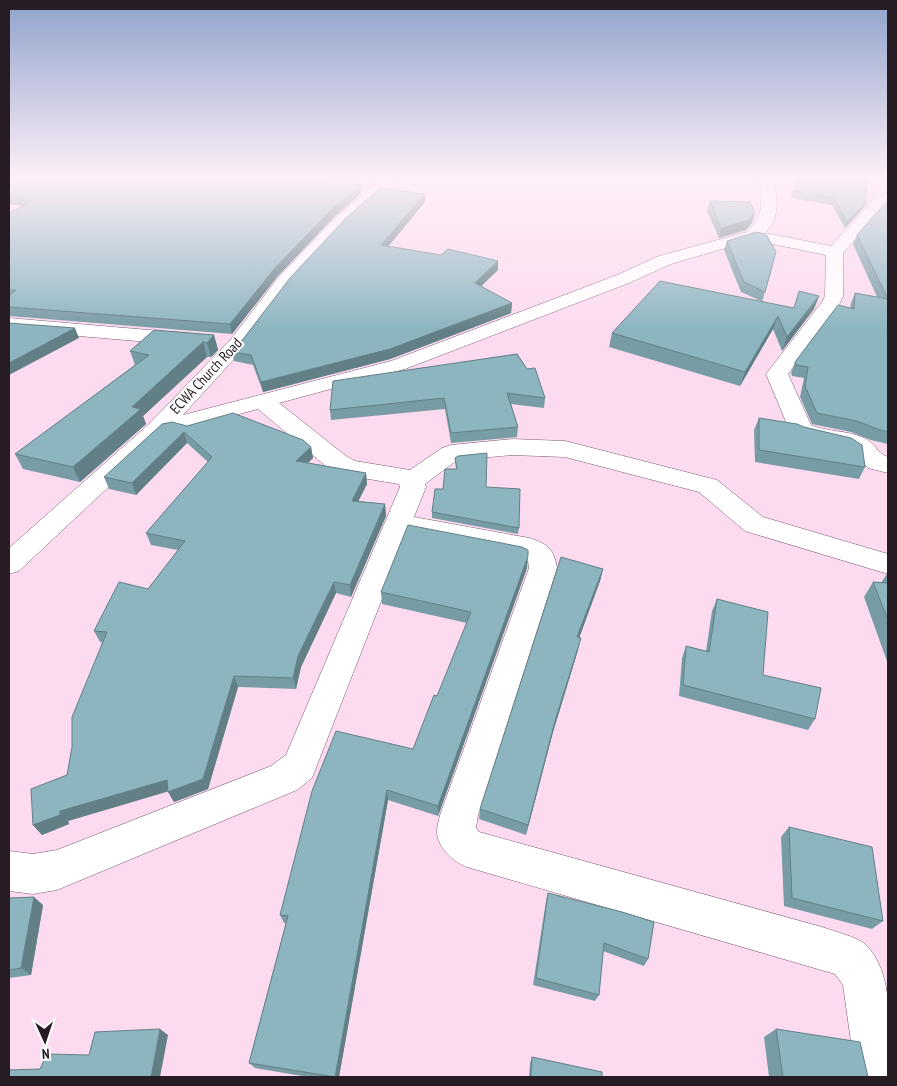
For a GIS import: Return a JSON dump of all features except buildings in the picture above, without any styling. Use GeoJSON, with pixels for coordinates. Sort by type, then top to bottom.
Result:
{"type":"FeatureCollection","features":[{"type":"Feature","properties":{"kind":"street","name":"ECWA Church Road"},"geometry":{"type":"LineString","coordinates":[[9,564],[157,428],[238,343],[284,282],[334,229]]}},
{"type":"Feature","properties":{"kind":"street"},"geometry":{"type":"LineString","coordinates":[[753,236],[760,229]]}},
{"type":"Feature","properties":{"kind":"street"},"geometry":{"type":"LineString","coordinates":[[855,229],[834,252],[834,296],[832,303],[776,374],[801,429],[861,446],[871,459],[888,465]]}},
{"type":"Feature","properties":{"kind":"street"},"geometry":{"type":"LineString","coordinates":[[157,428],[398,365],[623,279],[665,260],[753,236],[834,252]]}},
{"type":"Feature","properties":{"kind":"street"},"geometry":{"type":"LineString","coordinates":[[9,324],[238,343]]}},
{"type":"Feature","properties":{"kind":"street"},"geometry":{"type":"LineString","coordinates":[[9,871],[33,874],[57,870],[284,778],[298,766],[413,487],[411,481],[406,477],[350,468],[337,462],[262,401]]}},
{"type":"Feature","properties":{"kind":"street"},"geometry":{"type":"LineString","coordinates":[[411,481],[451,453],[512,447],[565,449],[708,486],[754,524],[888,564]]}},
{"type":"Feature","properties":{"kind":"street"},"geometry":{"type":"LineString","coordinates":[[398,524],[529,548],[541,556],[544,568],[459,815],[456,833],[467,848],[822,948],[849,958],[863,977],[878,1077]]}}]}
